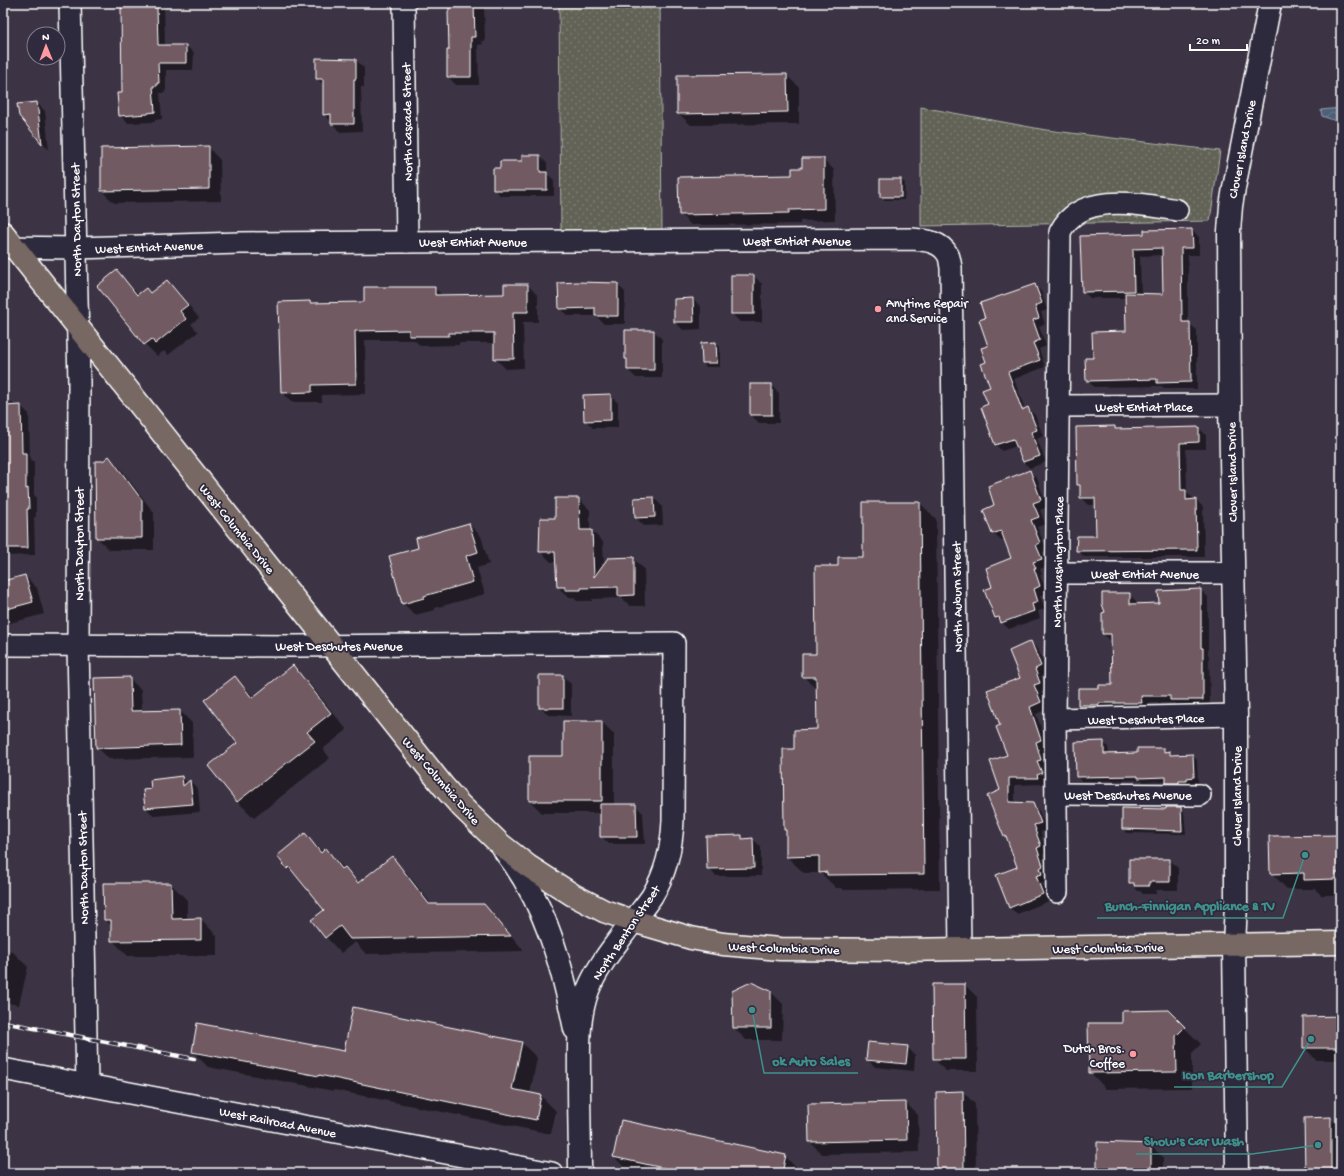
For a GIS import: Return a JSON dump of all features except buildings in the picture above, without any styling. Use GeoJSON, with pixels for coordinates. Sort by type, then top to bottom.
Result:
{"type":"FeatureCollection","features":[{"type":"Feature","properties":{"kind":"main road","name":"West Columbia Drive"},"geometry":{"type":"LineString","coordinates":[[7,242],[76,325],[443,786],[500,844],[528,866],[568,892],[604,911],[691,938],[740,946],[780,948],[960,949],[1341,943]]}},
{"type":"Feature","properties":{"kind":"street","name":"North Dayton Street"},"geometry":{"type":"LineString","coordinates":[[70,3],[76,248],[78,382],[78,645],[87,1084]]}},
{"type":"Feature","properties":{"kind":"street","name":"North Cascade Street"},"geometry":{"type":"LineString","coordinates":[[404,3],[408,242]]}},
{"type":"Feature","properties":{"kind":"street","name":"Clover Island Drive"},"geometry":{"type":"LineString","coordinates":[[1236,1173],[1234,944],[1236,904],[1236,716],[1228,231],[1230,206],[1270,3]]}},
{"type":"Feature","properties":{"kind":"street","name":"North Washington Place"},"geometry":{"type":"LineString","coordinates":[[1057,892],[1055,719],[1060,232],[1064,223],[1073,215],[1085,208],[1103,204],[1142,204],[1177,210]]}},
{"type":"Feature","properties":{"kind":"street","name":"West Entiat Avenue"},"geometry":{"type":"LineString","coordinates":[[7,242],[76,248],[240,243],[911,239],[928,240],[942,247]]}},
{"type":"Feature","properties":{"kind":"street","name":"North Auburn Street"},"geometry":{"type":"LineString","coordinates":[[942,247],[948,255],[951,267],[960,949]]}},
{"type":"Feature","properties":{"kind":"street","name":"West Entiat Place"},"geometry":{"type":"LineString","coordinates":[[1059,406],[1230,405]]}},
{"type":"Feature","properties":{"kind":"street","name":"West Entiat Avenue"},"geometry":{"type":"LineString","coordinates":[[1057,573],[1233,573]]}},
{"type":"Feature","properties":{"kind":"street","name":"West Deschutes Avenue"},"geometry":{"type":"LineString","coordinates":[[3,645],[674,643]]}},
{"type":"Feature","properties":{"kind":"street","name":"North Benton Street"},"geometry":{"type":"LineString","coordinates":[[580,1173],[579,1046],[581,1013],[588,990],[600,967],[652,896],[659,884],[672,843],[674,643]]}},
{"type":"Feature","properties":{"kind":"street","name":"West Deschutes Place"},"geometry":{"type":"LineString","coordinates":[[1055,719],[1236,716]]}},
{"type":"Feature","properties":{"kind":"street","name":"West Deschutes Avenue"},"geometry":{"type":"LineString","coordinates":[[1056,794],[1200,795]]}},
{"type":"Feature","properties":{"kind":"street"},"geometry":{"type":"LineString","coordinates":[[500,844],[522,875],[549,931],[564,977],[579,1046]]}},
{"type":"Feature","properties":{"kind":"street","name":"West Railroad Avenue"},"geometry":{"type":"LineString","coordinates":[[3,1068],[552,1173]]}},
{"type":"Feature","properties":{"kind":"shaded area"},"geometry":{"type":"Polygon","coordinates":[[[559,3],[660,3],[662,231],[561,231],[559,3]]]}},
{"type":"Feature","properties":{"kind":"shaded area"},"geometry":{"type":"Polygon","coordinates":[[[921,107],[1046,130],[1220,151],[1210,221],[921,226],[921,107]]]}},
{"type":"Feature","properties":{"kind":"water"},"geometry":{"type":"Polygon","coordinates":[[[1341,108],[1341,126],[1336,121],[1322,116],[1321,110],[1341,108]]]}},
{"type":"Feature","properties":{"kind":"railway"},"geometry":{"type":"LineString","coordinates":[[3,1022],[194,1059]]}},
{"type":"Feature","properties":{"kind":"place","name":"Anytime Repair and Service"},"geometry":{"type":"Point","coordinates":[878,309]}},
{"type":"Feature","properties":{"kind":"place","name":"Bunch-Finnigan Appliance & TV"},"geometry":{"type":"Point","coordinates":[1305,855]}},
{"type":"Feature","properties":{"kind":"place","name":"ok Auto Sales"},"geometry":{"type":"Point","coordinates":[752,1010]}},
{"type":"Feature","properties":{"kind":"place","name":"Icon Barbershop"},"geometry":{"type":"Point","coordinates":[1311,1039]}},
{"type":"Feature","properties":{"kind":"place","name":"Dutch Bros. Coffee"},"geometry":{"type":"Point","coordinates":[1133,1054]}},
{"type":"Feature","properties":{"kind":"place","name":"Show's Car Wash"},"geometry":{"type":"Point","coordinates":[1318,1145]}}]}
